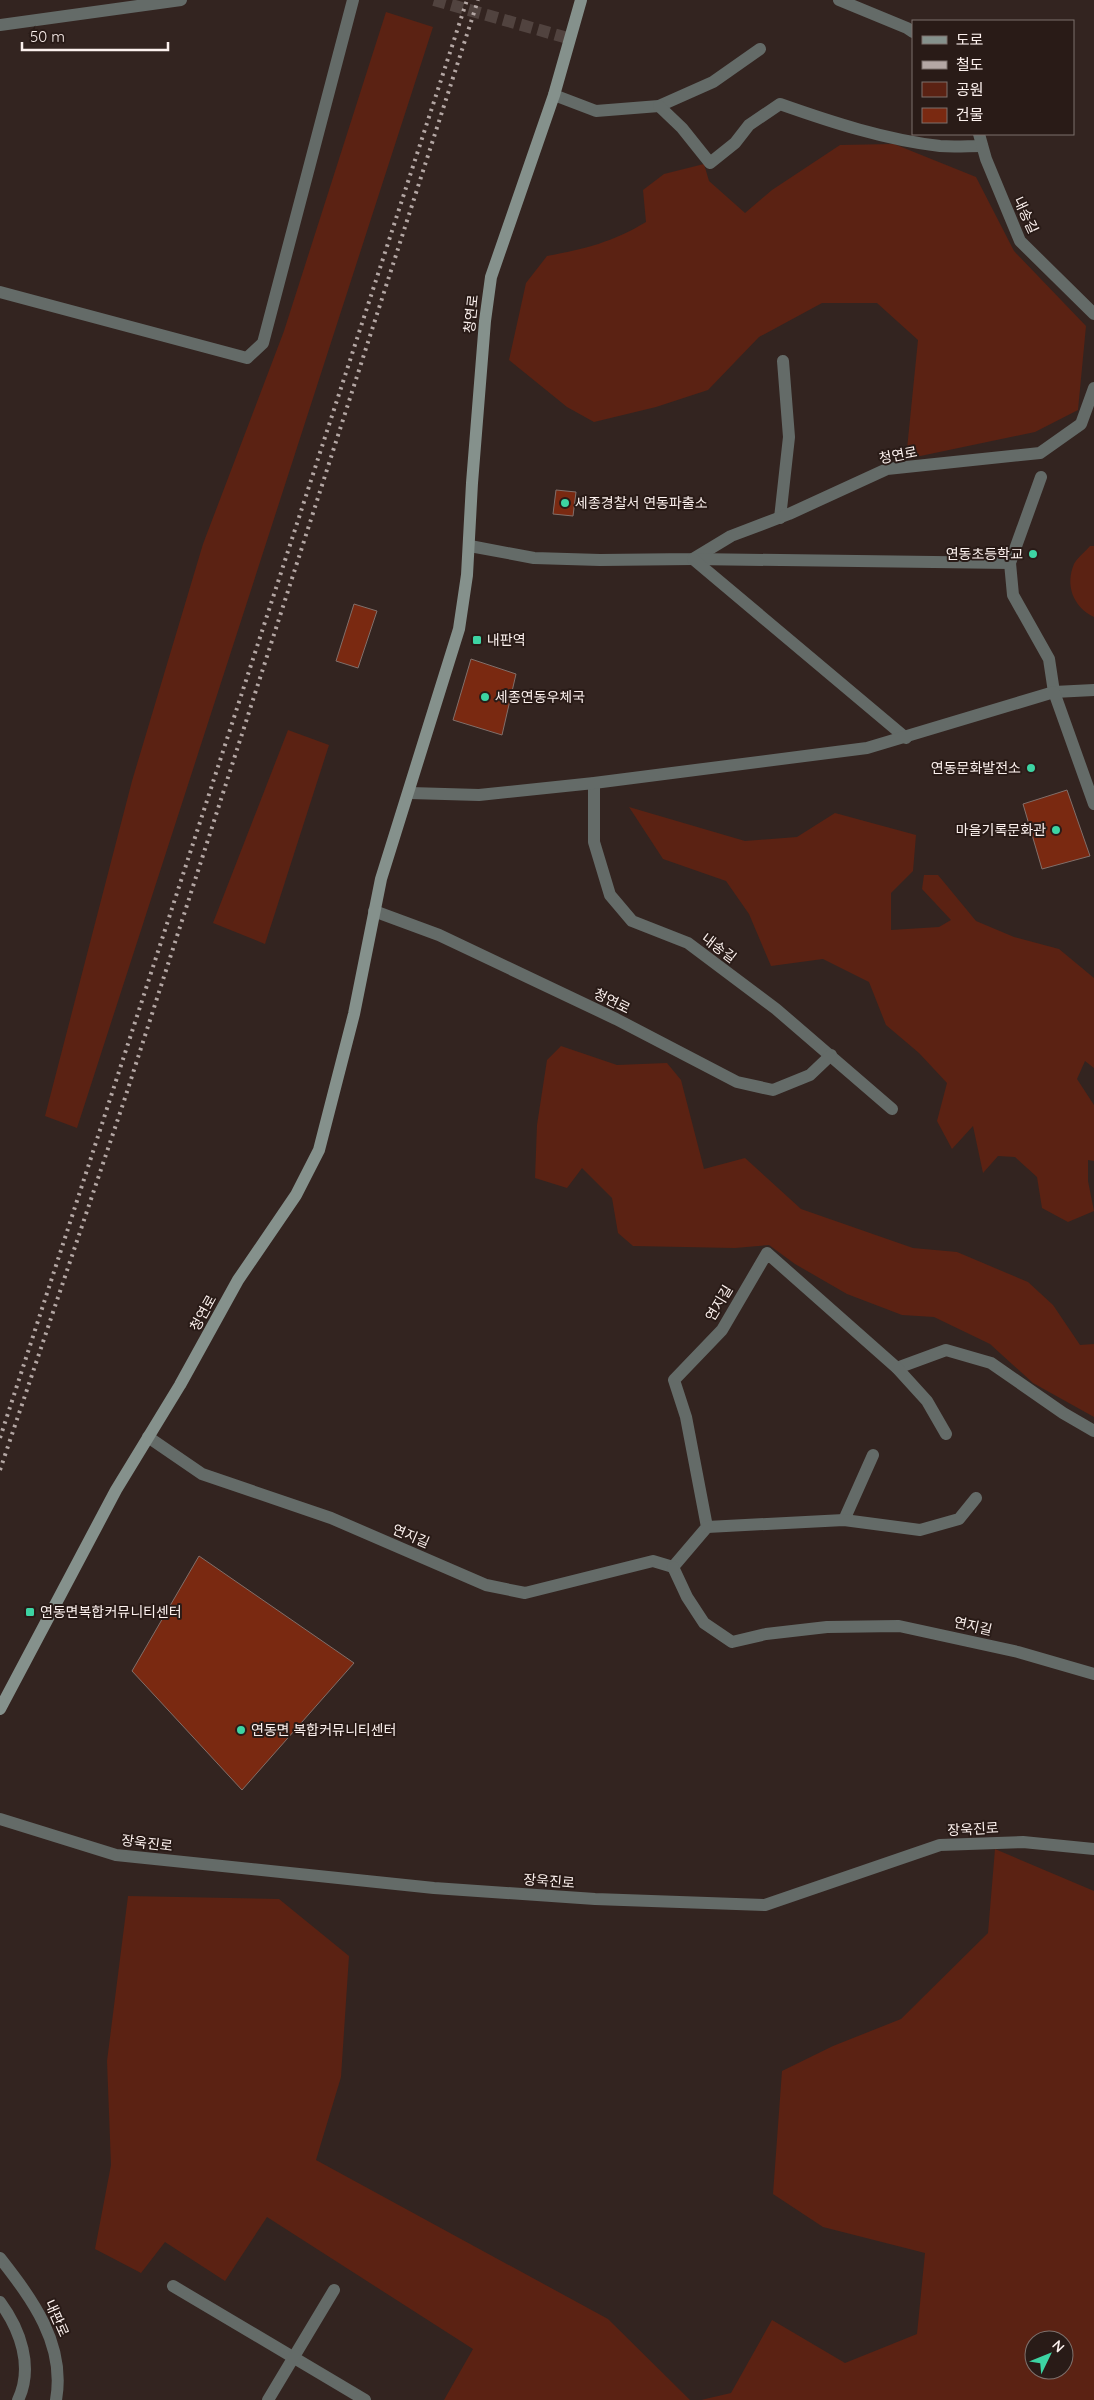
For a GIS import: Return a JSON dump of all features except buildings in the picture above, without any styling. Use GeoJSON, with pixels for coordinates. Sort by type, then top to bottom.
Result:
{"type":"FeatureCollection","features":[{"type":"Feature","properties":{"kind":"main road","name":"청연로"},"geometry":{"type":"LineString","coordinates":[[0,1709],[116,1490],[148,1438],[238,1280],[296,1195],[319,1150],[354,1014],[381,879],[410,792],[458,629],[470,546],[472,483],[485,320],[491,277],[554,94],[581,0]]}},
{"type":"Feature","properties":{"kind":"street"},"geometry":{"type":"LineString","coordinates":[[0,24],[108,4],[181,0]]}},
{"type":"Feature","properties":{"kind":"street"},"geometry":{"type":"LineString","coordinates":[[0,292],[247,358],[263,343],[354,0]]}},
{"type":"Feature","properties":{"kind":"street"},"geometry":{"type":"LineString","coordinates":[[839,0],[912,31]]}},
{"type":"Feature","properties":{"kind":"street"},"geometry":{"type":"LineString","coordinates":[[554,94],[596,111],[659,106],[712,82],[760,49]]}},
{"type":"Feature","properties":{"kind":"street"},"geometry":{"type":"LineString","coordinates":[[659,106],[682,128],[710,163],[735,143],[749,125],[780,104],[863,130],[914,142],[941,146],[980,140]]}},
{"type":"Feature","properties":{"kind":"street","name":"내송길"},"geometry":{"type":"LineString","coordinates":[[980,140],[1020,241],[1094,314]]}},
{"type":"Feature","properties":{"kind":"street"},"geometry":{"type":"LineString","coordinates":[[780,518],[789,437],[783,361]]}},
{"type":"Feature","properties":{"kind":"street","name":"청연로"},"geometry":{"type":"LineString","coordinates":[[693,559],[731,536],[780,518],[887,470],[1040,452],[1081,424],[1094,388]]}},
{"type":"Feature","properties":{"kind":"street"},"geometry":{"type":"LineString","coordinates":[[1041,477],[1010,563],[1013,595],[1049,659],[1054,692],[1094,804]]}},
{"type":"Feature","properties":{"kind":"street"},"geometry":{"type":"LineString","coordinates":[[470,546],[534,558],[1010,563]]}},
{"type":"Feature","properties":{"kind":"street"},"geometry":{"type":"LineString","coordinates":[[693,559],[906,738]]}},
{"type":"Feature","properties":{"kind":"street"},"geometry":{"type":"LineString","coordinates":[[410,792],[479,795],[594,783],[867,748],[906,738],[1054,692],[1094,690]]}},
{"type":"Feature","properties":{"kind":"street","name":"내송길"},"geometry":{"type":"LineString","coordinates":[[594,783],[594,842],[610,895],[632,921],[688,943],[776,1009],[892,1109]]}},
{"type":"Feature","properties":{"kind":"street","name":"청연로"},"geometry":{"type":"LineString","coordinates":[[374,911],[448,939],[616,1019],[737,1082],[773,1090],[810,1075],[831,1055]]}},
{"type":"Feature","properties":{"kind":"street","name":"연지길"},"geometry":{"type":"LineString","coordinates":[[707,1527],[686,1417],[674,1380],[722,1330],[766,1253],[898,1368],[927,1401],[946,1434]]}},
{"type":"Feature","properties":{"kind":"street"},"geometry":{"type":"LineString","coordinates":[[898,1368],[946,1350],[991,1363],[1063,1413],[1094,1431]]}},
{"type":"Feature","properties":{"kind":"street","name":"연지길"},"geometry":{"type":"LineString","coordinates":[[148,1438],[202,1474],[332,1518],[486,1585],[525,1593],[654,1561],[673,1567],[687,1598],[704,1623],[732,1642],[766,1634],[827,1627],[899,1626],[1010,1650],[1094,1674]]}},
{"type":"Feature","properties":{"kind":"street"},"geometry":{"type":"LineString","coordinates":[[844,1520],[873,1455]]}},
{"type":"Feature","properties":{"kind":"street"},"geometry":{"type":"LineString","coordinates":[[673,1567],[707,1527],[844,1520],[920,1530],[959,1519],[976,1498]]}},
{"type":"Feature","properties":{"kind":"street","name":"장욱진로"},"geometry":{"type":"LineString","coordinates":[[0,1819],[116,1855],[146,1859],[434,1888],[595,1899],[765,1905],[940,1845],[1023,1842],[1094,1849]]}},
{"type":"Feature","properties":{"kind":"street","name":"내판로"},"geometry":{"type":"LineString","coordinates":[[0,2258],[32,2300],[53,2343],[58,2387],[56,2400]]}},
{"type":"Feature","properties":{"kind":"street"},"geometry":{"type":"LineString","coordinates":[[173,2286],[365,2400]]}},
{"type":"Feature","properties":{"kind":"street"},"geometry":{"type":"LineString","coordinates":[[268,2400],[334,2290]]}},
{"type":"Feature","properties":{"kind":"street"},"geometry":{"type":"LineString","coordinates":[[0,2302],[13,2320],[24,2354],[24,2388],[18,2400]]}},
{"type":"Feature","properties":{"kind":"street"},"geometry":{"type":"LineString","coordinates":[[58,2387],[62,2400]]}},
{"type":"Feature","properties":{"kind":"green space"},"geometry":{"type":"Polygon","coordinates":[[[386,12],[433,27],[77,1128],[45,1116],[132,781],[203,544],[284,331],[386,12]]]}},
{"type":"Feature","properties":{"kind":"green space"},"geometry":{"type":"Polygon","coordinates":[[[894,144],[976,177],[1014,251],[1086,326],[1078,410],[1035,432],[906,459],[918,340],[877,303],[822,303],[759,337],[708,390],[656,407],[594,422],[567,407],[509,360],[526,283],[547,256],[598,244],[622,235],[646,222],[643,190],[664,174],[704,164],[709,181],[745,213],[772,190],[840,145],[894,144]]]}},
{"type":"Feature","properties":{"kind":"green space"},"geometry":{"type":"Polygon","coordinates":[[[1090,546],[1094,546],[1094,617],[1087,613],[1076,601],[1070,580],[1074,564],[1090,546]]]}},
{"type":"Feature","properties":{"kind":"green space"},"geometry":{"type":"Polygon","coordinates":[[[288,730],[329,745],[265,944],[213,923],[288,730]]]}},
{"type":"Feature","properties":{"kind":"green space"},"geometry":{"type":"Polygon","coordinates":[[[629,807],[745,841],[797,837],[835,813],[916,835],[913,871],[891,893],[891,930],[939,927],[951,920],[922,889],[924,875],[938,875],[976,921],[1014,937],[1059,949],[1094,978],[1094,1068],[1085,1061],[1077,1079],[1094,1105],[1094,1161],[1088,1160],[1088,1181],[1094,1211],[1068,1222],[1042,1208],[1037,1177],[1015,1157],[998,1156],[983,1173],[973,1126],[952,1149],[937,1121],[947,1083],[919,1053],[886,1025],[869,982],[823,959],[771,966],[749,914],[726,881],[663,859],[629,807]]]}},
{"type":"Feature","properties":{"kind":"green space"},"geometry":{"type":"Polygon","coordinates":[[[561,1046],[617,1065],[667,1063],[681,1080],[704,1169],[745,1158],[801,1209],[913,1248],[957,1252],[1028,1282],[1053,1305],[1080,1345],[1094,1344],[1094,1417],[1033,1383],[990,1344],[934,1317],[902,1315],[847,1294],[795,1264],[769,1245],[735,1248],[633,1246],[618,1233],[612,1198],[582,1168],[567,1188],[535,1178],[537,1125],[547,1060],[561,1046]]]}},
{"type":"Feature","properties":{"kind":"green space"},"geometry":{"type":"Polygon","coordinates":[[[995,1849],[1094,1891],[1094,2400],[701,2400],[731,2393],[772,2320],[845,2363],[917,2334],[925,2253],[823,2227],[773,2194],[782,2071],[833,2046],[901,2019],[988,1933],[995,1849]]]}},
{"type":"Feature","properties":{"kind":"green space"},"geometry":{"type":"Polygon","coordinates":[[[128,1896],[279,1899],[349,1956],[341,2077],[316,2160],[608,2319],[690,2400],[444,2400],[473,2349],[267,2217],[225,2281],[165,2242],[141,2273],[95,2249],[111,2165],[107,2061],[128,1896]]]}},
{"type":"Feature","properties":{"kind":"tunnel"},"geometry":{"type":"LineString","coordinates":[[434,0],[571,39]]}},
{"type":"Feature","properties":{"kind":"railway"},"geometry":{"type":"LineString","coordinates":[[0,1438],[467,0]]}},
{"type":"Feature","properties":{"kind":"railway"},"geometry":{"type":"LineString","coordinates":[[0,1470],[124,1101],[478,0]]}},
{"type":"Feature","properties":{"kind":"place","name":"세종경찰서 연동파출소"},"geometry":{"type":"Point","coordinates":[565,503]}},
{"type":"Feature","properties":{"kind":"place","name":"연동초등학교"},"geometry":{"type":"Point","coordinates":[1033,554]}},
{"type":"Feature","properties":{"kind":"place","name":"내판역"},"geometry":{"type":"Point","coordinates":[477,640]}},
{"type":"Feature","properties":{"kind":"place","name":"세종연동우체국"},"geometry":{"type":"Point","coordinates":[485,697]}},
{"type":"Feature","properties":{"kind":"place","name":"연동문화발전소"},"geometry":{"type":"Point","coordinates":[1031,768]}},
{"type":"Feature","properties":{"kind":"place","name":"마을기록문화관"},"geometry":{"type":"Point","coordinates":[1056,830]}},
{"type":"Feature","properties":{"kind":"place","name":"연동면복합커뮤니티센터"},"geometry":{"type":"Point","coordinates":[30,1612]}},
{"type":"Feature","properties":{"kind":"place","name":"연동면 복합커뮤니티센터"},"geometry":{"type":"Point","coordinates":[241,1730]}}]}
